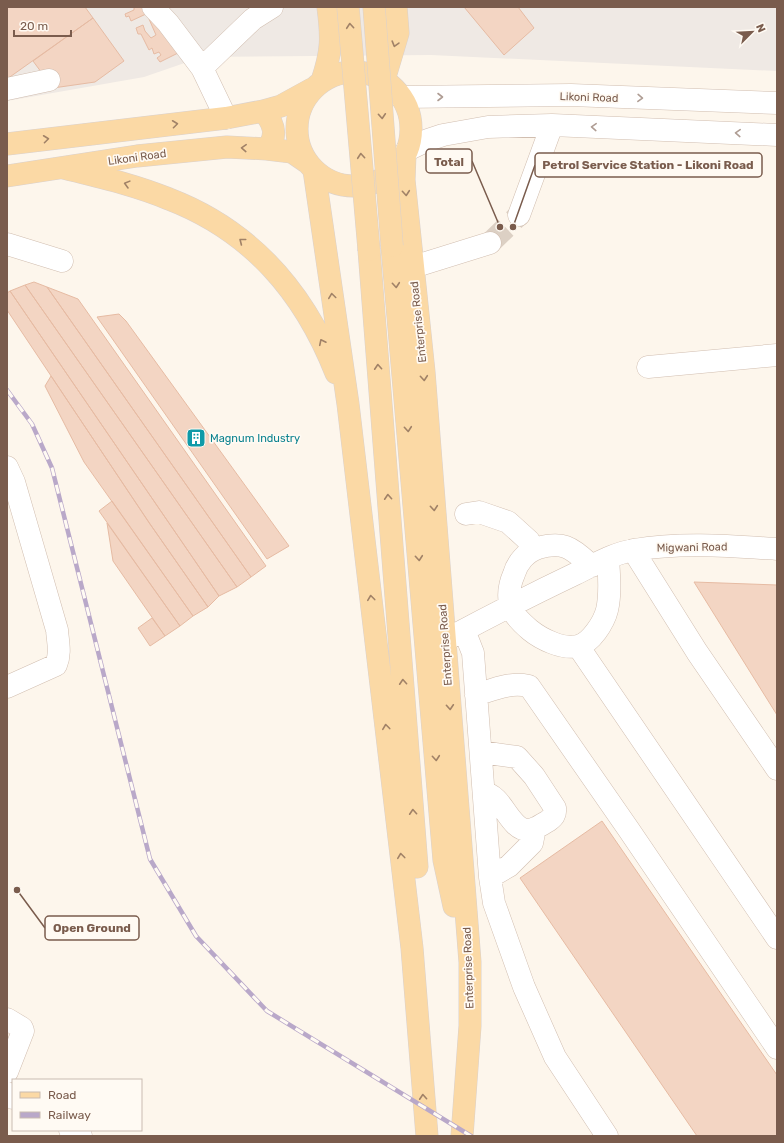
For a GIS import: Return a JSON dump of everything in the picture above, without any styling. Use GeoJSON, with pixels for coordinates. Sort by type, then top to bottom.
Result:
{"type":"FeatureCollection","features":[{"type":"Feature","properties":{"kind":"main road"},"geometry":{"type":"LineString","coordinates":[[7,144],[226,118],[263,111],[280,106],[317,85],[333,75],[346,72],[360,72],[372,74],[384,80],[401,97],[409,113],[411,132],[406,152],[395,169],[380,180],[363,185],[345,185],[328,180],[311,166],[300,149],[297,133],[298,117],[303,102],[317,85],[331,49],[331,30],[328,7]]}},
{"type":"Feature","properties":{"kind":"main road"},"geometry":{"type":"LineString","coordinates":[[348,7],[371,274],[419,893],[412,948]]}},
{"type":"Feature","properties":{"kind":"main road"},"geometry":{"type":"LineString","coordinates":[[374,7],[444,860],[453,903],[470,962]]}},
{"type":"Feature","properties":{"kind":"main road"},"geometry":{"type":"LineString","coordinates":[[384,80],[398,33],[396,7]]}},
{"type":"Feature","properties":{"kind":"main road"},"geometry":{"type":"LineString","coordinates":[[263,111],[270,118],[274,129],[271,144],[267,150]]}},
{"type":"Feature","properties":{"kind":"main road","name":"Likoni Road"},"geometry":{"type":"LineString","coordinates":[[7,176],[137,156],[228,147],[292,152],[311,166]]}},
{"type":"Feature","properties":{"kind":"main road","name":"Enterprise Road"},"geometry":{"type":"LineString","coordinates":[[406,152],[404,180],[454,635],[470,962],[470,1026],[462,1136]]}},
{"type":"Feature","properties":{"kind":"main road"},"geometry":{"type":"LineString","coordinates":[[311,166],[348,404],[412,948],[427,1136]]}},
{"type":"Feature","properties":{"kind":"main road"},"geometry":{"type":"LineString","coordinates":[[64,168],[133,186],[170,199],[208,218],[241,240],[267,262],[291,289],[312,323],[330,358],[348,404]]}},
{"type":"Feature","properties":{"kind":"street"},"geometry":{"type":"LineString","coordinates":[[153,7],[168,23],[202,68],[226,118]]}},
{"type":"Feature","properties":{"kind":"street"},"geometry":{"type":"LineString","coordinates":[[202,68],[253,19],[272,7]]}},
{"type":"Feature","properties":{"kind":"street"},"geometry":{"type":"LineString","coordinates":[[7,89],[49,80]]}},
{"type":"Feature","properties":{"kind":"street","name":"Likoni Road"},"geometry":{"type":"LineString","coordinates":[[401,97],[571,96],[777,103]]}},
{"type":"Feature","properties":{"kind":"street"},"geometry":{"type":"LineString","coordinates":[[519,215],[552,125]]}},
{"type":"Feature","properties":{"kind":"street"},"geometry":{"type":"LineString","coordinates":[[406,152],[433,138],[459,131],[488,127],[552,125],[777,135]]}},
{"type":"Feature","properties":{"kind":"street"},"geometry":{"type":"LineString","coordinates":[[413,267],[490,243]]}},
{"type":"Feature","properties":{"kind":"street"},"geometry":{"type":"LineString","coordinates":[[7,244],[62,261]]}},
{"type":"Feature","properties":{"kind":"street"},"geometry":{"type":"LineString","coordinates":[[648,367],[777,355]]}},
{"type":"Feature","properties":{"kind":"street"},"geometry":{"type":"LineString","coordinates":[[7,467],[14,482],[57,630],[60,650],[56,665],[7,687]]}},
{"type":"Feature","properties":{"kind":"street"},"geometry":{"type":"LineString","coordinates":[[466,514],[479,512],[508,522],[526,538],[534,550]]}},
{"type":"Feature","properties":{"kind":"street"},"geometry":{"type":"LineString","coordinates":[[553,544],[572,549],[600,562],[610,585],[607,610],[601,626],[593,636],[578,646],[557,645],[535,634],[521,623],[510,606],[509,592],[518,564],[524,557],[534,550],[553,544]]}},
{"type":"Feature","properties":{"kind":"street","name":"Migwani Road"},"geometry":{"type":"LineString","coordinates":[[454,635],[600,562],[633,550],[715,545],[777,549]]}},
{"type":"Feature","properties":{"kind":"street"},"geometry":{"type":"LineString","coordinates":[[633,550],[697,652],[777,769]]}},
{"type":"Feature","properties":{"kind":"street"},"geometry":{"type":"LineString","coordinates":[[454,635],[473,653],[490,877],[494,903],[524,987],[555,1057],[607,1136]]}},
{"type":"Feature","properties":{"kind":"street"},"geometry":{"type":"LineString","coordinates":[[578,646],[777,938]]}},
{"type":"Feature","properties":{"kind":"street"},"geometry":{"type":"LineString","coordinates":[[476,695],[507,684],[529,686],[777,1048]]}},
{"type":"Feature","properties":{"kind":"street"},"geometry":{"type":"LineString","coordinates":[[481,752],[517,757],[534,776],[555,808],[554,816],[535,828],[528,830],[522,829],[515,823],[493,796],[484,793]]}},
{"type":"Feature","properties":{"kind":"street"},"geometry":{"type":"LineString","coordinates":[[490,877],[509,866],[532,843],[535,828]]}},
{"type":"Feature","properties":{"kind":"street"},"geometry":{"type":"LineString","coordinates":[[7,1019],[22,1028],[23,1032],[7,1072]]}},
{"type":"Feature","properties":{"kind":"street"},"geometry":{"type":"LineString","coordinates":[[72,1131],[81,1136]]}},
{"type":"Feature","properties":{"kind":"shaded area"},"geometry":{"type":"Polygon","coordinates":[[[7,7],[777,7],[777,71],[431,55],[202,57],[144,77],[7,101],[7,7]]]}},
{"type":"Feature","properties":{"kind":"building"},"geometry":{"type":"Polygon","coordinates":[[[7,7],[85,7],[93,18],[7,79],[7,7]]]}},
{"type":"Feature","properties":{"kind":"building"},"geometry":{"type":"Polygon","coordinates":[[[136,7],[143,7],[146,14],[131,21],[129,16],[126,17],[125,14],[134,10],[136,7]]]}},
{"type":"Feature","properties":{"kind":"building"},"geometry":{"type":"Polygon","coordinates":[[[464,7],[518,7],[534,28],[504,55],[464,7]]]}},
{"type":"Feature","properties":{"kind":"building"},"geometry":{"type":"Polygon","coordinates":[[[93,18],[124,61],[95,82],[53,88],[33,61],[93,18]]]}},
{"type":"Feature","properties":{"kind":"building"},"geometry":{"type":"Polygon","coordinates":[[[149,19],[152,19],[178,53],[160,62],[157,58],[161,55],[159,52],[154,54],[152,48],[149,50],[141,34],[138,34],[136,28],[143,25],[145,31],[151,38],[156,35],[149,19]]]}},
{"type":"Feature","properties":{"kind":"building"},"geometry":{"type":"Polygon","coordinates":[[[34,282],[47,287],[251,577],[237,587],[25,285],[34,282]]]}},
{"type":"Feature","properties":{"kind":"building"},"geometry":{"type":"Polygon","coordinates":[[[25,285],[237,587],[219,596],[10,291],[25,285]]]}},
{"type":"Feature","properties":{"kind":"building"},"geometry":{"type":"Polygon","coordinates":[[[47,287],[78,299],[266,566],[251,577],[47,287]]]}},
{"type":"Feature","properties":{"kind":"building"},"geometry":{"type":"Polygon","coordinates":[[[10,291],[219,596],[208,607],[150,524],[7,310],[7,293],[10,291]]]}},
{"type":"Feature","properties":{"kind":"building","name":"Magnum Industry"},"geometry":{"type":"Polygon","coordinates":[[[119,314],[126,321],[289,546],[267,559],[97,317],[119,314]]]}},
{"type":"Feature","properties":{"kind":"building"},"geometry":{"type":"Polygon","coordinates":[[[51,376],[150,524],[208,607],[193,616],[84,462],[45,386],[51,376]]]}},
{"type":"Feature","properties":{"kind":"building"},"geometry":{"type":"Polygon","coordinates":[[[112,501],[193,616],[180,626],[99,511],[112,501]]]}},
{"type":"Feature","properties":{"kind":"building"},"geometry":{"type":"Polygon","coordinates":[[[107,523],[180,626],[165,636],[113,561],[107,523]]]}},
{"type":"Feature","properties":{"kind":"building"},"geometry":{"type":"Polygon","coordinates":[[[694,582],[777,585],[777,715],[694,582]]]}},
{"type":"Feature","properties":{"kind":"building"},"geometry":{"type":"Polygon","coordinates":[[[152,618],[165,636],[150,646],[138,628],[152,618]]]}},
{"type":"Feature","properties":{"kind":"building"},"geometry":{"type":"Polygon","coordinates":[[[602,821],[777,1075],[777,1136],[697,1136],[520,878],[602,821]]]}},
{"type":"Feature","properties":{"kind":"tunnel"},"geometry":{"type":"LineString","coordinates":[[490,243],[519,215]]}},
{"type":"Feature","properties":{"kind":"railway"},"geometry":{"type":"LineString","coordinates":[[7,390],[32,424],[52,468],[150,859],[196,936],[267,1011],[471,1136]]}},
{"type":"Feature","properties":{"kind":"place","name":"Total"},"geometry":{"type":"Point","coordinates":[500,227]}},
{"type":"Feature","properties":{"kind":"place","name":"Petrol Service Station - Likoni Road"},"geometry":{"type":"Point","coordinates":[513,227]}},
{"type":"Feature","properties":{"kind":"place","name":"Magnum Industry"},"geometry":{"type":"Point","coordinates":[196,438]}},
{"type":"Feature","properties":{"kind":"place","name":"Open Ground"},"geometry":{"type":"Point","coordinates":[17,890]}}]}
